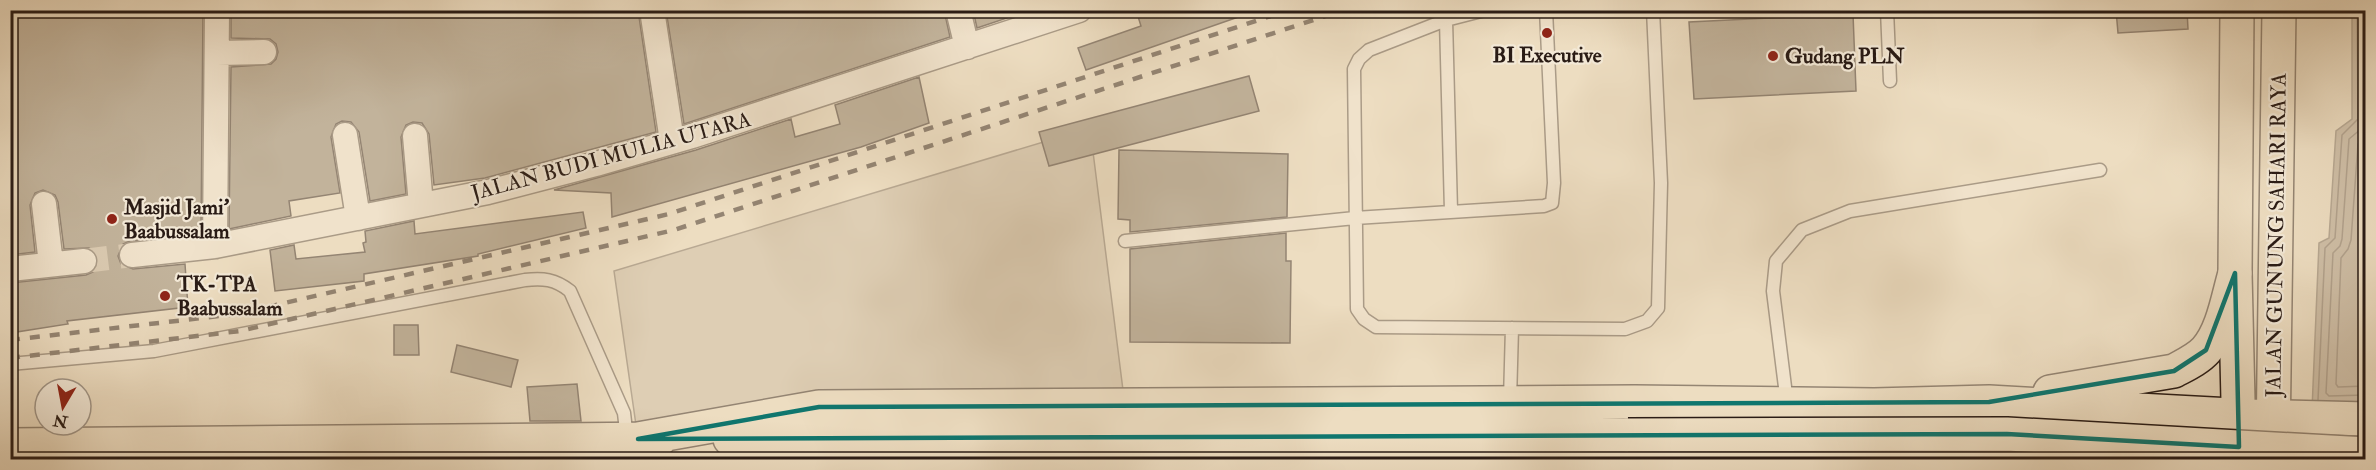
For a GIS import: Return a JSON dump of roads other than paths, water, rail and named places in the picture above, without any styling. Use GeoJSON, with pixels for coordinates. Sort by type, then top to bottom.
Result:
{"type":"FeatureCollection","features":[{"type":"Feature","properties":{"kind":"main road","name":"JALAN GUNUNG SAHARI RAYA"},"geometry":{"type":"LineString","coordinates":[[2237,10],[2235,273],[2240,459]]}},
{"type":"Feature","properties":{"kind":"main road","name":"JALAN GUNUNG SAHARI RAYA"},"geometry":{"type":"LineString","coordinates":[[2273,459],[2280,10]]}},
{"type":"Feature","properties":{"kind":"main road"},"geometry":{"type":"LineString","coordinates":[[1989,402],[2174,371],[2206,350],[2218,326],[2235,273]]}},
{"type":"Feature","properties":{"kind":"main road"},"geometry":{"type":"LineString","coordinates":[[632,439],[819,407],[1635,402],[1874,405],[1989,402],[2366,419]]}},
{"type":"Feature","properties":{"kind":"main road"},"geometry":{"type":"LineString","coordinates":[[1874,405],[1888,434],[1887,459]]}},
{"type":"Feature","properties":{"kind":"main road"},"geometry":{"type":"LineString","coordinates":[[10,445],[632,439],[2007,434],[2366,454]]}},
{"type":"Feature","properties":{"kind":"street"},"geometry":{"type":"LineString","coordinates":[[215,246],[217,10]]}},
{"type":"Feature","properties":{"kind":"street"},"geometry":{"type":"LineString","coordinates":[[652,10],[672,141]]}},
{"type":"Feature","properties":{"kind":"street"},"geometry":{"type":"LineString","coordinates":[[958,10],[967,47]]}},
{"type":"Feature","properties":{"kind":"street","name":"JALAN BUDI MULIA UTARA"},"geometry":{"type":"LineString","coordinates":[[132,255],[215,246],[488,192],[596,164],[672,141],[1079,10]]}},
{"type":"Feature","properties":{"kind":"street"},"geometry":{"type":"LineString","coordinates":[[217,53],[264,52]]}},
{"type":"Feature","properties":{"kind":"street"},"geometry":{"type":"LineString","coordinates":[[345,135],[358,218]]}},
{"type":"Feature","properties":{"kind":"street"},"geometry":{"type":"LineString","coordinates":[[415,136],[421,205]]}},
{"type":"Feature","properties":{"kind":"street"},"geometry":{"type":"LineString","coordinates":[[44,204],[51,264]]}},
{"type":"Feature","properties":{"kind":"street"},"geometry":{"type":"LineString","coordinates":[[10,269],[84,261]]}},
{"type":"Feature","properties":{"kind":"lane"},"geometry":{"type":"LineString","coordinates":[[1485,10],[1446,20],[1369,50],[1359,59],[1354,69],[1358,309],[1364,319],[1376,327],[1625,329],[1647,321],[1658,308],[1661,183],[1653,10]]}},
{"type":"Feature","properties":{"kind":"lane"},"geometry":{"type":"LineString","coordinates":[[1125,242],[1355,218],[1544,206],[1552,203],[1554,183],[1546,10]]}},
{"type":"Feature","properties":{"kind":"lane"},"geometry":{"type":"LineString","coordinates":[[1887,10],[1890,81]]}},
{"type":"Feature","properties":{"kind":"lane"},"geometry":{"type":"LineString","coordinates":[[1446,20],[1451,211]]}},
{"type":"Feature","properties":{"kind":"lane"},"geometry":{"type":"LineString","coordinates":[[1788,405],[1773,291],[1776,261],[1802,230],[1850,210],[2100,170]]}},
{"type":"Feature","properties":{"kind":"lane"},"geometry":{"type":"LineString","coordinates":[[10,364],[154,351],[543,278],[558,282],[570,291],[624,413],[632,439]]}},
{"type":"Feature","properties":{"kind":"lane"},"geometry":{"type":"LineString","coordinates":[[1509,404],[1512,328]]}},
{"type":"Feature","properties":{"kind":"water"},"geometry":{"type":"Polygon","coordinates":[[[2352,11],[2365,11],[2365,409],[2312,410],[2319,243],[2329,238],[2336,131],[2352,119],[2352,11]]]}},
{"type":"Feature","properties":{"kind":"tunnel"},"geometry":{"type":"LineString","coordinates":[[84,261],[132,255]]}},
{"type":"Feature","properties":{"kind":"railway"},"geometry":{"type":"LineString","coordinates":[[10,340],[237,314],[669,214],[1289,10]]}},
{"type":"Feature","properties":{"kind":"railway"},"geometry":{"type":"LineString","coordinates":[[10,358],[240,331],[674,230],[1344,10]]}},
{"type":"Feature","properties":{"kind":"place","name":"BI Executive"},"geometry":{"type":"Point","coordinates":[1547,33]}},
{"type":"Feature","properties":{"kind":"place","name":"Gudang PLN"},"geometry":{"type":"Point","coordinates":[1773,56]}},
{"type":"Feature","properties":{"kind":"place","name":"Masjid Jami' Baabussalam"},"geometry":{"type":"Point","coordinates":[112,219]}},
{"type":"Feature","properties":{"kind":"place","name":"TK-TPA Baabussalam"},"geometry":{"type":"Point","coordinates":[165,296]}}]}
